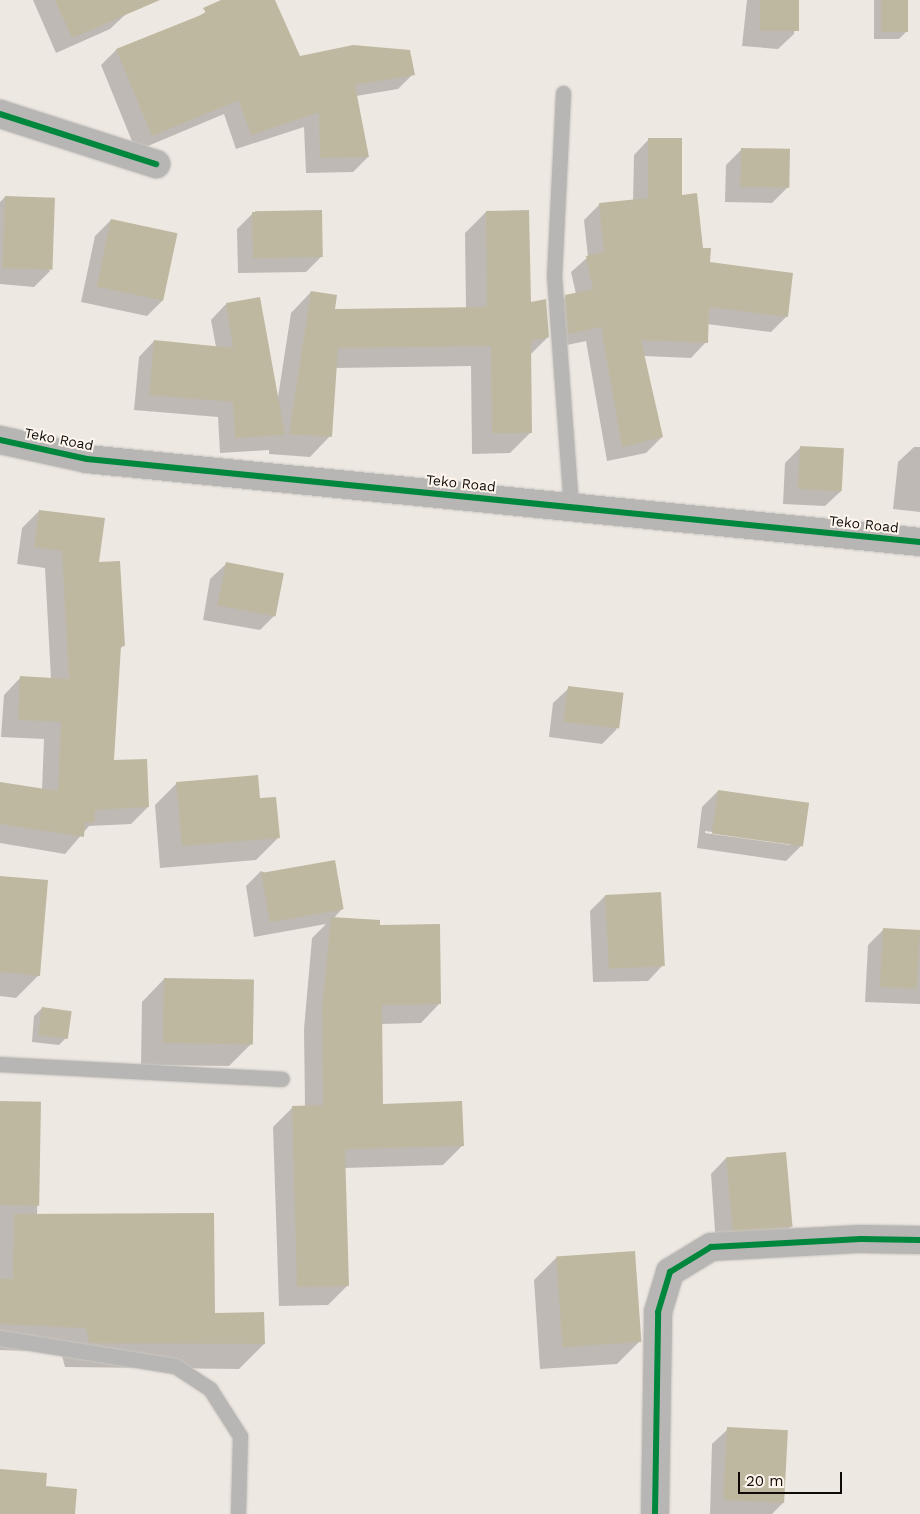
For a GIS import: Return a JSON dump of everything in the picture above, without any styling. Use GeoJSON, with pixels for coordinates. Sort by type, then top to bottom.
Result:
{"type":"FeatureCollection","features":[{"type":"Feature","properties":{"kind":"street"},"geometry":{"type":"LineString","coordinates":[[0,114],[156,164]]}},
{"type":"Feature","properties":{"kind":"street","name":"Teko Road"},"geometry":{"type":"LineString","coordinates":[[0,440],[87,459],[920,542]]}},
{"type":"Feature","properties":{"kind":"street"},"geometry":{"type":"LineString","coordinates":[[655,1514],[658,1312],[670,1272],[711,1247],[861,1239],[920,1240]]}},
{"type":"Feature","properties":{"kind":"lane"},"geometry":{"type":"LineString","coordinates":[[563,93],[554,275],[571,506]]}},
{"type":"Feature","properties":{"kind":"lane"},"geometry":{"type":"LineString","coordinates":[[0,1064],[282,1079]]}},
{"type":"Feature","properties":{"kind":"lane"},"geometry":{"type":"LineString","coordinates":[[0,1338],[175,1366],[210,1389],[240,1436],[238,1514]]}},
{"type":"Feature","properties":{"kind":"building"},"geometry":{"type":"Polygon","coordinates":[[[55,0],[160,0],[72,38],[55,0]]]}},
{"type":"Feature","properties":{"kind":"building"},"geometry":{"type":"Polygon","coordinates":[[[221,0],[275,0],[300,56],[353,45],[410,50],[415,75],[355,85],[369,157],[320,158],[319,112],[251,135],[239,100],[152,136],[116,49],[206,13],[203,8],[221,0]]]}},
{"type":"Feature","properties":{"kind":"building"},"geometry":{"type":"Polygon","coordinates":[[[760,0],[799,0],[799,31],[760,31],[760,0]]]}},
{"type":"Feature","properties":{"kind":"building"},"geometry":{"type":"Polygon","coordinates":[[[881,0],[908,0],[908,32],[881,32],[881,0]]]}},
{"type":"Feature","properties":{"kind":"building"},"geometry":{"type":"Polygon","coordinates":[[[648,138],[682,138],[682,195],[697,193],[703,248],[711,248],[710,262],[793,273],[788,317],[709,307],[708,343],[641,340],[663,437],[622,447],[601,327],[568,334],[565,295],[593,289],[586,256],[604,252],[599,203],[648,198],[648,138]]]}},
{"type":"Feature","properties":{"kind":"building"},"geometry":{"type":"Polygon","coordinates":[[[741,148],[790,149],[789,188],[740,187],[741,148]]]}},
{"type":"Feature","properties":{"kind":"building"},"geometry":{"type":"Polygon","coordinates":[[[5,196],[55,198],[52,270],[2,268],[5,196]]]}},
{"type":"Feature","properties":{"kind":"building"},"geometry":{"type":"Polygon","coordinates":[[[322,210],[323,257],[253,258],[252,211],[322,210]]]}},
{"type":"Feature","properties":{"kind":"building"},"geometry":{"type":"Polygon","coordinates":[[[529,210],[531,302],[546,299],[549,337],[531,341],[532,433],[492,433],[491,346],[338,348],[332,437],[289,434],[311,291],[337,295],[335,309],[487,307],[486,211],[529,210]]]}},
{"type":"Feature","properties":{"kind":"building"},"geometry":{"type":"Polygon","coordinates":[[[111,219],[178,233],[163,301],[97,286],[111,219]]]}},
{"type":"Feature","properties":{"kind":"building"},"geometry":{"type":"Polygon","coordinates":[[[260,297],[285,435],[235,438],[233,402],[149,395],[154,340],[233,348],[226,303],[260,297]]]}},
{"type":"Feature","properties":{"kind":"building"},"geometry":{"type":"Polygon","coordinates":[[[800,446],[844,448],[842,491],[798,489],[800,446]]]}},
{"type":"Feature","properties":{"kind":"building"},"geometry":{"type":"Polygon","coordinates":[[[39,510],[105,518],[99,562],[120,561],[125,646],[121,646],[114,760],[147,759],[149,807],[95,810],[94,823],[85,822],[84,837],[0,824],[0,782],[58,791],[61,722],[18,720],[20,676],[69,679],[62,551],[34,547],[39,510]]]}},
{"type":"Feature","properties":{"kind":"building"},"geometry":{"type":"Polygon","coordinates":[[[226,562],[284,573],[276,616],[218,605],[226,562]]]}},
{"type":"Feature","properties":{"kind":"building"},"geometry":{"type":"Polygon","coordinates":[[[568,686],[624,693],[619,729],[564,722],[568,686]]]}},
{"type":"Feature","properties":{"kind":"building"},"geometry":{"type":"Polygon","coordinates":[[[258,775],[260,798],[276,797],[280,838],[182,846],[176,782],[258,775]]]}},
{"type":"Feature","properties":{"kind":"building"},"geometry":{"type":"Polygon","coordinates":[[[718,790],[809,803],[803,846],[712,834],[718,790]]]}},
{"type":"Feature","properties":{"kind":"building"},"geometry":{"type":"Polygon","coordinates":[[[335,860],[344,909],[270,922],[261,873],[335,860]]]}},
{"type":"Feature","properties":{"kind":"building"},"geometry":{"type":"Polygon","coordinates":[[[0,876],[48,880],[40,976],[0,972],[0,876]]]}},
{"type":"Feature","properties":{"kind":"building"},"geometry":{"type":"Polygon","coordinates":[[[661,892],[665,966],[609,969],[605,895],[661,892]]]}},
{"type":"Feature","properties":{"kind":"building"},"geometry":{"type":"Polygon","coordinates":[[[331,917],[380,920],[380,925],[440,924],[441,1004],[382,1005],[383,1104],[462,1101],[464,1146],[345,1149],[349,1286],[297,1287],[292,1106],[323,1105],[322,1009],[331,917]]]}},
{"type":"Feature","properties":{"kind":"building"},"geometry":{"type":"Polygon","coordinates":[[[883,928],[920,930],[917,989],[880,987],[883,928]]]}},
{"type":"Feature","properties":{"kind":"building"},"geometry":{"type":"Polygon","coordinates":[[[164,978],[254,980],[253,1045],[163,1043],[164,978]]]}},
{"type":"Feature","properties":{"kind":"building"},"geometry":{"type":"Polygon","coordinates":[[[42,1007],[72,1011],[68,1039],[38,1035],[42,1007]]]}},
{"type":"Feature","properties":{"kind":"building"},"geometry":{"type":"Polygon","coordinates":[[[0,1101],[41,1102],[39,1206],[0,1205],[0,1101]]]}},
{"type":"Feature","properties":{"kind":"building"},"geometry":{"type":"Polygon","coordinates":[[[786,1152],[793,1227],[733,1232],[726,1157],[786,1152]]]}},
{"type":"Feature","properties":{"kind":"building"},"geometry":{"type":"Polygon","coordinates":[[[214,1213],[215,1313],[264,1312],[265,1344],[89,1343],[86,1328],[0,1324],[0,1279],[13,1279],[14,1214],[214,1213]]]}},
{"type":"Feature","properties":{"kind":"building"},"geometry":{"type":"Polygon","coordinates":[[[635,1251],[641,1342],[563,1347],[556,1257],[635,1251]]]}},
{"type":"Feature","properties":{"kind":"building"},"geometry":{"type":"Polygon","coordinates":[[[727,1427],[788,1430],[784,1503],[723,1500],[727,1427]]]}},
{"type":"Feature","properties":{"kind":"building"},"geometry":{"type":"Polygon","coordinates":[[[0,1469],[47,1473],[46,1486],[77,1489],[75,1514],[0,1514],[0,1469]]]}},
{"type":"Feature","properties":{"kind":"cycle path"},"geometry":{"type":"LineString","coordinates":[[0,114],[156,164]]}},
{"type":"Feature","properties":{"kind":"cycle path"},"geometry":{"type":"LineString","coordinates":[[0,440],[87,459],[920,542]]}},
{"type":"Feature","properties":{"kind":"cycle path"},"geometry":{"type":"LineString","coordinates":[[655,1514],[658,1312],[670,1272],[711,1247],[861,1239],[920,1240]]}}]}
